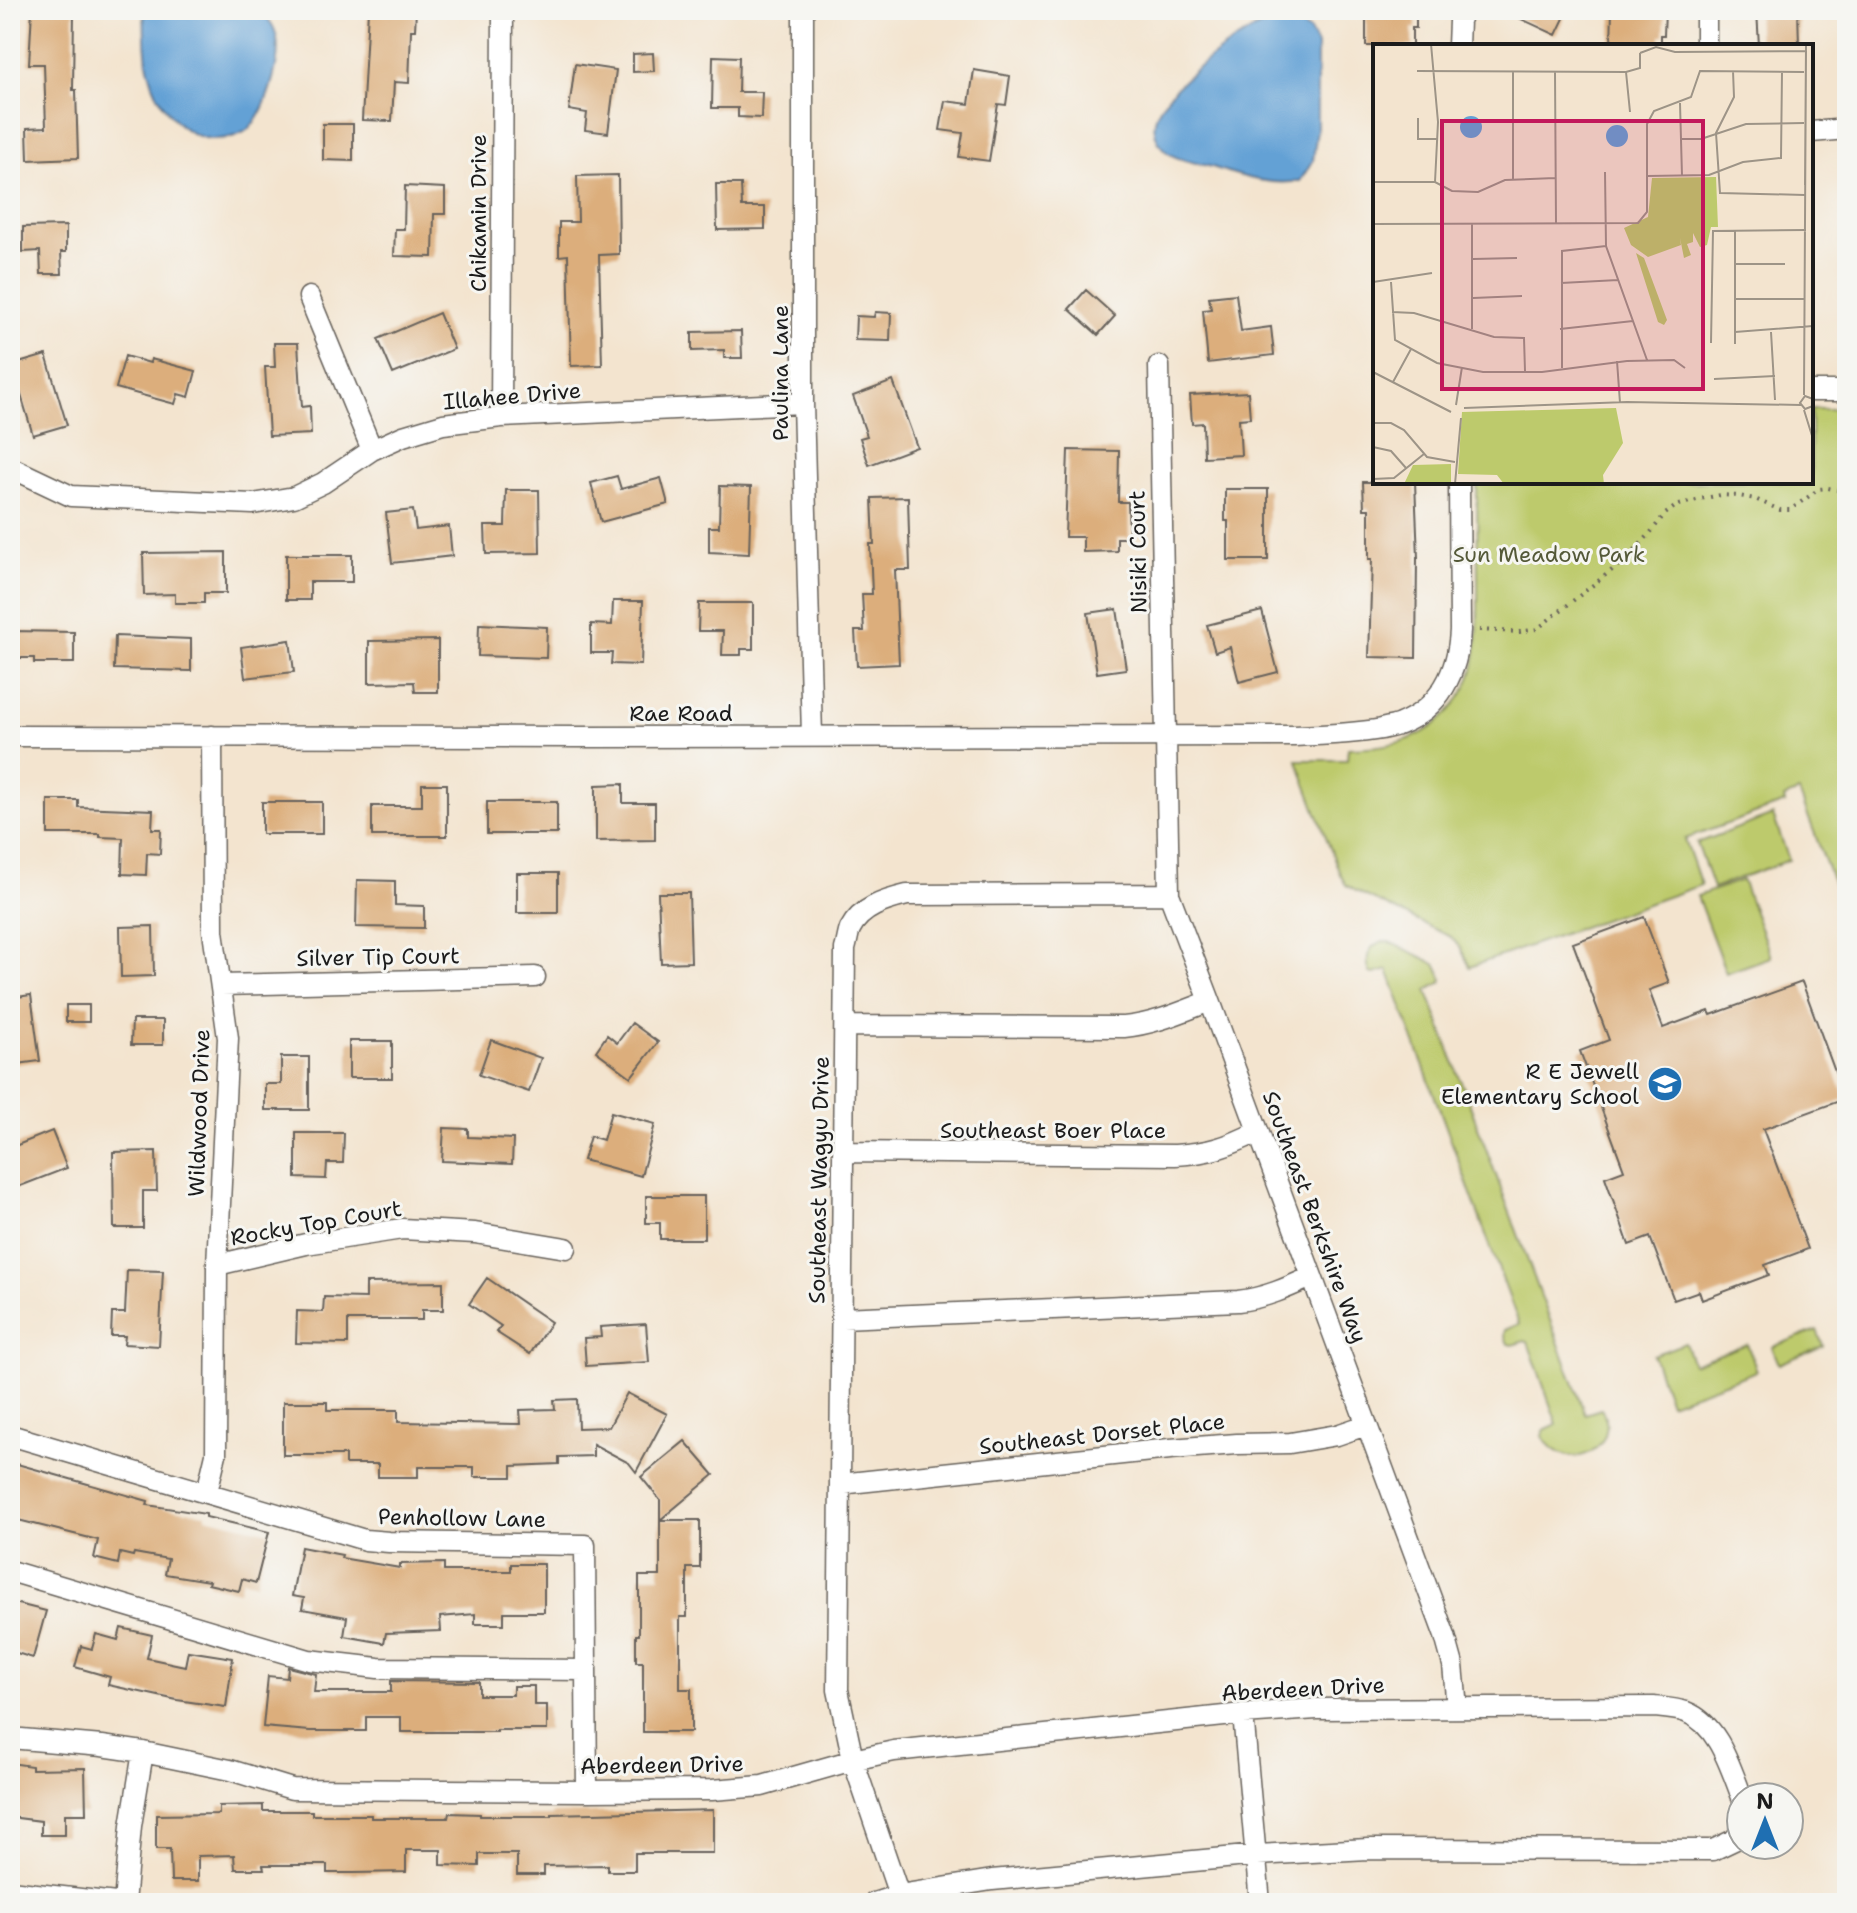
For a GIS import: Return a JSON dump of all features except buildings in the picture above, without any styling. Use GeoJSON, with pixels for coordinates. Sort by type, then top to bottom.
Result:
{"type":"FeatureCollection","features":[{"type":"Feature","properties":{"kind":"street","name":"Chikamin Drive"},"geometry":{"type":"LineString","coordinates":[[501,417],[503,10]]}},
{"type":"Feature","properties":{"kind":"street","name":"Paulina Lane"},"geometry":{"type":"LineString","coordinates":[[803,10],[803,403],[812,736]]}},
{"type":"Feature","properties":{"kind":"street"},"geometry":{"type":"LineString","coordinates":[[1458,44],[1463,10]]}},
{"type":"Feature","properties":{"kind":"street"},"geometry":{"type":"LineString","coordinates":[[1706,10],[1706,44]]}},
{"type":"Feature","properties":{"kind":"street"},"geometry":{"type":"LineString","coordinates":[[1813,132],[1847,129]]}},
{"type":"Feature","properties":{"kind":"street"},"geometry":{"type":"LineString","coordinates":[[309,297],[372,450]]}},
{"type":"Feature","properties":{"kind":"street","name":"Nisiki Court"},"geometry":{"type":"LineString","coordinates":[[1159,366],[1166,736]]}},
{"type":"Feature","properties":{"kind":"street"},"geometry":{"type":"LineString","coordinates":[[1813,391],[1847,391]]}},
{"type":"Feature","properties":{"kind":"street","name":"Illahee Drive"},"geometry":{"type":"LineString","coordinates":[[10,467],[71,496],[253,504],[294,497],[323,483],[372,450],[403,436],[443,424],[501,417],[803,403]]}},
{"type":"Feature","properties":{"kind":"street","name":"Rae Road"},"geometry":{"type":"LineString","coordinates":[[10,736],[1353,734],[1399,725],[1422,712],[1443,691],[1453,672],[1460,630],[1459,484]]}},
{"type":"Feature","properties":{"kind":"street","name":"Wildwood Drive"},"geometry":{"type":"LineString","coordinates":[[207,1492],[216,1454],[217,1265],[228,1038],[213,931],[212,736]]}},
{"type":"Feature","properties":{"kind":"street","name":"Southeast Berkshire Way"},"geometry":{"type":"LineString","coordinates":[[1166,736],[1169,894],[1445,1636],[1453,1665],[1457,1708]]}},
{"type":"Feature","properties":{"kind":"street","name":"Southeast Wagyu Drive"},"geometry":{"type":"LineString","coordinates":[[899,1895],[853,1760],[838,1690],[845,949],[850,929],[865,912],[883,901],[907,895],[1169,894]]}},
{"type":"Feature","properties":{"kind":"street","name":"Silver Tip Court"},"geometry":{"type":"LineString","coordinates":[[221,985],[535,977]]}},
{"type":"Feature","properties":{"kind":"street"},"geometry":{"type":"LineString","coordinates":[[845,1026],[1124,1027],[1164,1020],[1210,1001]]}},
{"type":"Feature","properties":{"kind":"street","name":"Southeast Boer Place"},"geometry":{"type":"LineString","coordinates":[[843,1152],[1175,1155],[1205,1153],[1257,1132]]}},
{"type":"Feature","properties":{"kind":"street","name":"Rocky Top Court"},"geometry":{"type":"LineString","coordinates":[[217,1265],[306,1244],[402,1229],[475,1233],[566,1248]]}},
{"type":"Feature","properties":{"kind":"street"},"geometry":{"type":"LineString","coordinates":[[842,1318],[1238,1301],[1258,1299],[1311,1277]]}},
{"type":"Feature","properties":{"kind":"street","name":"Southeast Dorset Place"},"geometry":{"type":"LineString","coordinates":[[840,1484],[1170,1449],[1290,1443],[1337,1435],[1366,1425]]}},
{"type":"Feature","properties":{"kind":"street","name":"Penhollow Lane"},"geometry":{"type":"LineString","coordinates":[[10,1435],[365,1540],[585,1545],[587,1791]]}},
{"type":"Feature","properties":{"kind":"street"},"geometry":{"type":"LineString","coordinates":[[10,1571],[309,1660],[378,1668],[586,1670]]}},
{"type":"Feature","properties":{"kind":"street","name":"Aberdeen Drive"},"geometry":{"type":"LineString","coordinates":[[10,1738],[143,1752],[230,1770],[292,1789],[712,1790],[762,1786],[894,1751],[1243,1714],[1317,1709],[1654,1707],[1686,1712],[1711,1728],[1736,1781]]}},
{"type":"Feature","properties":{"kind":"street"},"geometry":{"type":"LineString","coordinates":[[1243,1714],[1260,1903]]}},
{"type":"Feature","properties":{"kind":"street"},"geometry":{"type":"LineString","coordinates":[[124,1903],[131,1826],[143,1752]]}},
{"type":"Feature","properties":{"kind":"street"},"geometry":{"type":"LineString","coordinates":[[874,1903],[899,1895],[992,1880],[1257,1855],[1368,1849],[1713,1850],[1725,1844]]}},
{"type":"Feature","properties":{"kind":"street"},"geometry":{"type":"LineString","coordinates":[[10,1891],[116,1903]]}},
{"type":"Feature","properties":{"kind":"path"},"geometry":{"type":"LineString","coordinates":[[1460,630],[1519,632],[1537,629],[1626,559],[1664,515],[1676,506],[1721,495],[1755,499],[1780,510],[1790,510],[1819,489],[1847,492]]}},
{"type":"Feature","properties":{"kind":"green space","name":"Sun Meadow Park"},"geometry":{"type":"Polygon","coordinates":[[[1813,409],[1847,409],[1847,895],[1839,898],[1799,792],[1784,798],[1785,803],[1685,839],[1701,885],[1470,967],[1451,937],[1346,885],[1297,760],[1347,760],[1348,748],[1405,740],[1441,719],[1463,693],[1473,671],[1478,606],[1477,484],[1813,484],[1813,409]]]}},
{"type":"Feature","properties":{"kind":"green space"},"geometry":{"type":"Polygon","coordinates":[[[1773,815],[1789,860],[1713,888],[1697,843],[1773,815]]]}},
{"type":"Feature","properties":{"kind":"green space"},"geometry":{"type":"Polygon","coordinates":[[[1742,880],[1771,957],[1726,973],[1697,896],[1742,880]]]}},
{"type":"Feature","properties":{"kind":"green space"},"geometry":{"type":"Polygon","coordinates":[[[1383,941],[1435,964],[1443,980],[1427,990],[1585,1414],[1601,1409],[1606,1421],[1606,1433],[1591,1452],[1567,1456],[1554,1449],[1542,1436],[1544,1430],[1557,1424],[1528,1342],[1508,1344],[1505,1330],[1519,1324],[1388,970],[1370,973],[1369,954],[1374,946],[1383,941]]]}},
{"type":"Feature","properties":{"kind":"green space"},"geometry":{"type":"Polygon","coordinates":[[[1817,1330],[1823,1346],[1779,1364],[1772,1347],[1817,1330]]]}},
{"type":"Feature","properties":{"kind":"green space"},"geometry":{"type":"Polygon","coordinates":[[[1685,1343],[1693,1364],[1747,1344],[1757,1371],[1670,1403],[1653,1355],[1685,1343]]]}},
{"type":"Feature","properties":{"kind":"water"},"geometry":{"type":"Polygon","coordinates":[[[144,10],[257,10],[267,18],[276,34],[277,60],[266,100],[247,130],[230,137],[212,139],[189,131],[171,115],[157,94],[149,71],[144,10]]]}},
{"type":"Feature","properties":{"kind":"water"},"geometry":{"type":"Polygon","coordinates":[[[1284,21],[1296,22],[1310,31],[1317,45],[1317,129],[1313,161],[1300,181],[1278,182],[1246,177],[1168,153],[1160,145],[1154,124],[1163,103],[1174,90],[1202,64],[1234,42],[1260,27],[1284,21]]]}},
{"type":"Feature","properties":{"kind":"place","name":"R E Jewell Elementary School"},"geometry":{"type":"Point","coordinates":[1665,1084]}}]}
